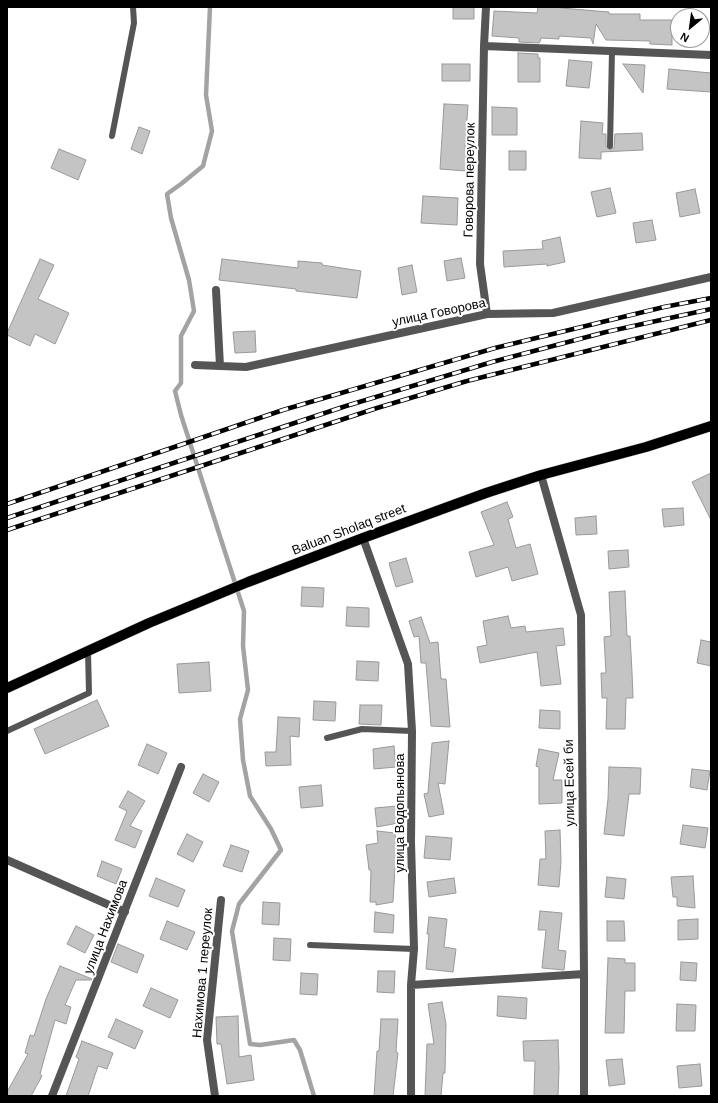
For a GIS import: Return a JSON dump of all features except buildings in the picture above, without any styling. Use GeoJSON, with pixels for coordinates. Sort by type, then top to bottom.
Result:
{"type":"FeatureCollection","features":[{"type":"Feature","properties":{"kind":"main road","name":"Baluan Sholaq street"},"geometry":{"type":"LineString","coordinates":[[7,688],[149,623],[248,582],[363,538],[486,493],[542,475],[646,447],[711,426]]}},
{"type":"Feature","properties":{"kind":"street","name":"Говорова переулок"},"geometry":{"type":"LineString","coordinates":[[486,7],[480,264],[487,314]]}},
{"type":"Feature","properties":{"kind":"street"},"geometry":{"type":"LineString","coordinates":[[484,46],[711,55]]}},
{"type":"Feature","properties":{"kind":"street","name":"улица Говорова"},"geometry":{"type":"LineString","coordinates":[[195,365],[246,367],[487,314],[553,313],[711,277]]}},
{"type":"Feature","properties":{"kind":"street"},"geometry":{"type":"LineString","coordinates":[[216,290],[220,366]]}},
{"type":"Feature","properties":{"kind":"street","name":"улица Есей би"},"geometry":{"type":"LineString","coordinates":[[542,475],[580,615],[584,1096]]}},
{"type":"Feature","properties":{"kind":"street","name":"улица Водопьянова"},"geometry":{"type":"LineString","coordinates":[[363,538],[408,664],[412,731],[411,842],[414,949],[411,985],[411,1096]]}},
{"type":"Feature","properties":{"kind":"street","name":"улица Нахимова"},"geometry":{"type":"LineString","coordinates":[[52,1096],[181,767]]}},
{"type":"Feature","properties":{"kind":"street"},"geometry":{"type":"LineString","coordinates":[[7,860],[125,912]]}},
{"type":"Feature","properties":{"kind":"street","name":"Нахимова 1 переулок"},"geometry":{"type":"LineString","coordinates":[[216,1096],[207,1040],[221,900]]}},
{"type":"Feature","properties":{"kind":"street"},"geometry":{"type":"LineString","coordinates":[[411,985],[584,974]]}},
{"type":"Feature","properties":{"kind":"lane"},"geometry":{"type":"LineString","coordinates":[[112,136],[134,23],[133,7]]}},
{"type":"Feature","properties":{"kind":"lane"},"geometry":{"type":"LineString","coordinates":[[610,146],[612,51]]}},
{"type":"Feature","properties":{"kind":"lane"},"geometry":{"type":"LineString","coordinates":[[7,730],[89,693],[88,651]]}},
{"type":"Feature","properties":{"kind":"lane"},"geometry":{"type":"LineString","coordinates":[[327,738],[362,729],[412,731]]}},
{"type":"Feature","properties":{"kind":"lane"},"geometry":{"type":"LineString","coordinates":[[310,945],[414,949]]}},
{"type":"Feature","properties":{"kind":"waterway"},"geometry":{"type":"LineString","coordinates":[[210,7],[206,95],[212,131],[203,166],[167,194],[171,218],[189,280],[194,311],[181,336],[181,383],[175,391],[181,415],[244,611],[243,646],[248,690],[240,719],[243,760],[250,796],[271,829],[281,850],[239,904],[232,931],[250,1044],[260,1045],[294,1040],[300,1050],[314,1096]]}},
{"type":"Feature","properties":{"kind":"railway"},"geometry":{"type":"LineString","coordinates":[[7,504],[283,410],[495,348],[664,307],[711,298]]}},
{"type":"Feature","properties":{"kind":"railway"},"geometry":{"type":"LineString","coordinates":[[7,518],[346,406],[492,362],[606,332],[711,309]]}},
{"type":"Feature","properties":{"kind":"railway"},"geometry":{"type":"LineString","coordinates":[[7,530],[377,408],[467,381],[711,320]]}}]}
